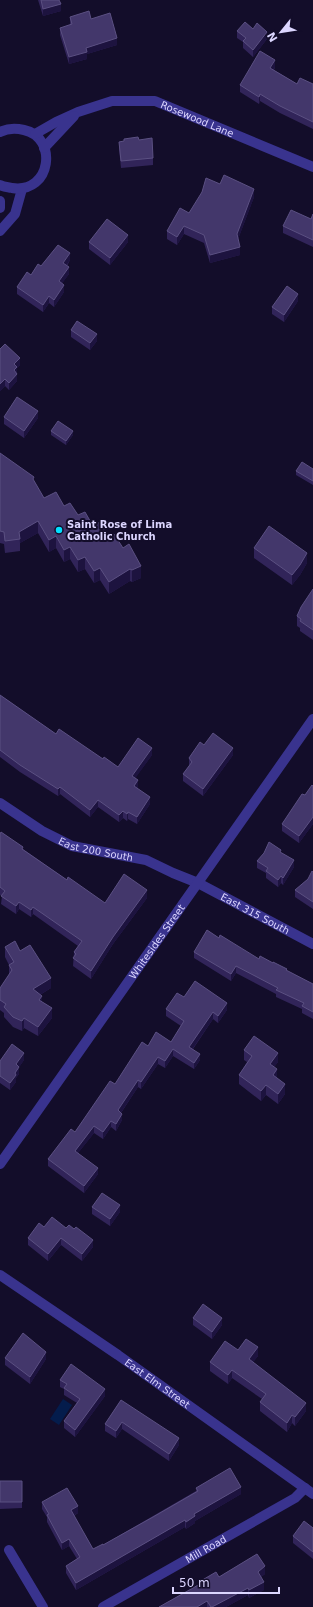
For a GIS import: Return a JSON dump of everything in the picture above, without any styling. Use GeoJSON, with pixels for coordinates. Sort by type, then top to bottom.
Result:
{"type":"FeatureCollection","features":[{"type":"Feature","properties":{"kind":"street","name":"Rosewood Lane"},"geometry":{"type":"LineString","coordinates":[[35,134],[78,112],[112,101],[155,101],[313,166]]}},
{"type":"Feature","properties":{"kind":"street","name":"Rosewood Lane"},"geometry":{"type":"LineString","coordinates":[[44,148],[78,112]]}},
{"type":"Feature","properties":{"kind":"street"},"geometry":{"type":"LineString","coordinates":[[0,132],[12,128],[31,131],[35,134],[44,148],[47,156],[46,167],[34,184],[22,189],[0,185]]}},
{"type":"Feature","properties":{"kind":"street"},"geometry":{"type":"LineString","coordinates":[[0,231],[15,214],[22,189]]}},
{"type":"Feature","properties":{"kind":"street"},"geometry":{"type":"LineString","coordinates":[[0,201],[0,208]]}},
{"type":"Feature","properties":{"kind":"street","name":"Whitesides Street"},"geometry":{"type":"LineString","coordinates":[[0,1164],[313,719]]}},
{"type":"Feature","properties":{"kind":"street","name":"East 200 South"},"geometry":{"type":"LineString","coordinates":[[0,803],[42,831],[72,846],[146,860],[173,874],[198,883]]}},
{"type":"Feature","properties":{"kind":"street","name":"East 315 South"},"geometry":{"type":"LineString","coordinates":[[198,883],[313,944]]}},
{"type":"Feature","properties":{"kind":"street","name":"East Elm Street"},"geometry":{"type":"LineString","coordinates":[[0,1275],[118,1355],[309,1491]]}},
{"type":"Feature","properties":{"kind":"street","name":"Mill Road"},"geometry":{"type":"LineString","coordinates":[[103,1607],[309,1491]]}},
{"type":"Feature","properties":{"kind":"street"},"geometry":{"type":"LineString","coordinates":[[9,1550],[43,1607]]}},
{"type":"Feature","properties":{"kind":"water"},"geometry":{"type":"Polygon","coordinates":[[[63,1399],[72,1405],[59,1425],[50,1419],[63,1399]]]}},
{"type":"Feature","properties":{"kind":"building"},"geometry":{"type":"Polygon","coordinates":[[[41,0],[59,0],[61,4],[43,9],[41,0]]]}},
{"type":"Feature","properties":{"kind":"building"},"geometry":{"type":"Polygon","coordinates":[[[89,11],[91,19],[110,13],[117,38],[86,48],[87,52],[69,57],[60,28],[72,24],[70,17],[89,11]]]}},
{"type":"Feature","properties":{"kind":"building"},"geometry":{"type":"Polygon","coordinates":[[[245,22],[253,29],[257,23],[267,32],[253,50],[243,41],[246,38],[237,31],[245,22]]]}},
{"type":"Feature","properties":{"kind":"building"},"geometry":{"type":"Polygon","coordinates":[[[260,51],[275,60],[270,68],[297,84],[300,78],[313,84],[313,122],[280,106],[260,94],[259,97],[240,85],[260,51]]]}},
{"type":"Feature","properties":{"kind":"building"},"geometry":{"type":"Polygon","coordinates":[[[138,137],[139,140],[152,138],[153,158],[121,161],[119,142],[124,141],[124,139],[138,137]]]}},
{"type":"Feature","properties":{"kind":"building"},"geometry":{"type":"Polygon","coordinates":[[[224,175],[254,189],[237,234],[240,247],[210,255],[204,235],[184,226],[177,237],[167,231],[180,208],[189,213],[202,192],[206,178],[220,184],[224,175]]]}},
{"type":"Feature","properties":{"kind":"building"},"geometry":{"type":"Polygon","coordinates":[[[291,210],[311,219],[313,214],[313,240],[283,226],[291,210]]]}},
{"type":"Feature","properties":{"kind":"building"},"geometry":{"type":"Polygon","coordinates":[[[107,219],[128,235],[110,258],[89,242],[107,219]]]}},
{"type":"Feature","properties":{"kind":"building"},"geometry":{"type":"Polygon","coordinates":[[[58,245],[70,253],[63,263],[69,267],[59,281],[64,285],[54,300],[49,296],[43,305],[17,287],[27,272],[31,275],[38,264],[41,266],[58,245]]]}},
{"type":"Feature","properties":{"kind":"building"},"geometry":{"type":"Polygon","coordinates":[[[287,286],[298,294],[284,315],[272,307],[287,286]]]}},
{"type":"Feature","properties":{"kind":"building"},"geometry":{"type":"Polygon","coordinates":[[[77,321],[97,334],[90,343],[71,330],[77,321]]]}},
{"type":"Feature","properties":{"kind":"building"},"geometry":{"type":"Polygon","coordinates":[[[5,344],[20,358],[14,364],[17,367],[14,370],[17,374],[9,383],[5,379],[0,384],[0,349],[5,344]]]}},
{"type":"Feature","properties":{"kind":"building"},"geometry":{"type":"Polygon","coordinates":[[[17,397],[38,411],[24,431],[4,417],[17,397]]]}},
{"type":"Feature","properties":{"kind":"building"},"geometry":{"type":"Polygon","coordinates":[[[58,421],[73,431],[66,441],[51,431],[58,421]]]}},
{"type":"Feature","properties":{"kind":"building","name":"Saint Rose of Lima Catholic Church"},"geometry":{"type":"Polygon","coordinates":[[[0,453],[34,477],[33,479],[44,498],[56,492],[64,506],[70,503],[78,515],[85,512],[93,526],[100,522],[108,537],[114,534],[123,548],[129,544],[141,566],[132,570],[130,569],[109,582],[100,568],[94,571],[85,557],[78,560],[70,547],[64,550],[56,536],[49,540],[38,521],[19,532],[20,539],[5,541],[4,532],[0,531],[0,453]]]}},
{"type":"Feature","properties":{"kind":"building"},"geometry":{"type":"Polygon","coordinates":[[[302,462],[313,469],[313,481],[296,471],[302,462]]]}},
{"type":"Feature","properties":{"kind":"building"},"geometry":{"type":"Polygon","coordinates":[[[269,526],[307,553],[292,575],[254,548],[269,526]]]}},
{"type":"Feature","properties":{"kind":"building"},"geometry":{"type":"Polygon","coordinates":[[[313,589],[313,630],[300,621],[301,619],[297,616],[313,589]]]}},
{"type":"Feature","properties":{"kind":"building"},"geometry":{"type":"Polygon","coordinates":[[[0,695],[56,734],[59,729],[103,759],[104,757],[118,767],[138,738],[152,748],[132,776],[138,780],[134,786],[150,797],[137,817],[123,811],[119,815],[98,800],[90,810],[60,787],[58,789],[20,765],[0,750],[0,695]]]}},
{"type":"Feature","properties":{"kind":"building"},"geometry":{"type":"Polygon","coordinates":[[[213,733],[233,748],[203,789],[183,774],[192,762],[189,758],[200,742],[204,745],[213,733]]]}},
{"type":"Feature","properties":{"kind":"building"},"geometry":{"type":"Polygon","coordinates":[[[312,785],[313,817],[299,836],[282,824],[302,794],[305,795],[312,785]]]}},
{"type":"Feature","properties":{"kind":"building"},"geometry":{"type":"Polygon","coordinates":[[[1,832],[23,847],[22,849],[67,880],[68,877],[105,903],[124,874],[147,890],[113,937],[91,971],[73,958],[76,954],[74,952],[82,941],[33,907],[31,910],[19,902],[16,906],[1,896],[5,891],[0,887],[1,832]]]}},
{"type":"Feature","properties":{"kind":"building"},"geometry":{"type":"Polygon","coordinates":[[[269,842],[281,850],[280,852],[294,860],[283,878],[281,876],[278,880],[266,871],[268,868],[257,861],[264,853],[269,842]]]}},
{"type":"Feature","properties":{"kind":"building"},"geometry":{"type":"Polygon","coordinates":[[[312,871],[313,902],[295,890],[308,879],[312,871]]]}},
{"type":"Feature","properties":{"kind":"building"},"geometry":{"type":"Polygon","coordinates":[[[207,930],[219,938],[220,935],[259,959],[260,956],[313,984],[313,1012],[302,1006],[304,1003],[276,990],[278,988],[236,966],[231,974],[194,952],[207,930]]]}},
{"type":"Feature","properties":{"kind":"building"},"geometry":{"type":"Polygon","coordinates":[[[15,941],[20,951],[30,945],[51,978],[33,989],[42,996],[39,1000],[52,1008],[38,1027],[24,1018],[22,1021],[13,1017],[4,1007],[6,1004],[0,1000],[0,988],[12,970],[9,965],[14,962],[5,947],[15,941]]]}},
{"type":"Feature","properties":{"kind":"building"},"geometry":{"type":"Polygon","coordinates":[[[195,981],[227,1003],[218,1016],[213,1012],[189,1047],[200,1054],[194,1063],[173,1049],[165,1061],[158,1057],[141,1082],[138,1080],[118,1110],[122,1114],[116,1124],[111,1121],[103,1132],[94,1126],[75,1151],[98,1168],[84,1186],[48,1159],[71,1129],[75,1132],[110,1081],[115,1084],[142,1042],[148,1046],[156,1032],[171,1042],[184,1021],[166,1009],[177,993],[184,997],[195,981]]]}},
{"type":"Feature","properties":{"kind":"building"},"geometry":{"type":"Polygon","coordinates":[[[254,1036],[278,1053],[270,1064],[277,1069],[273,1075],[285,1084],[278,1094],[266,1085],[261,1091],[239,1075],[252,1056],[244,1050],[254,1036]]]}},
{"type":"Feature","properties":{"kind":"building"},"geometry":{"type":"Polygon","coordinates":[[[12,1044],[24,1053],[16,1064],[19,1067],[15,1073],[16,1075],[10,1083],[0,1076],[0,1061],[12,1044]]]}},
{"type":"Feature","properties":{"kind":"building"},"geometry":{"type":"Polygon","coordinates":[[[102,1193],[120,1205],[110,1219],[92,1207],[102,1193]]]}},
{"type":"Feature","properties":{"kind":"building"},"geometry":{"type":"Polygon","coordinates":[[[52,1217],[66,1228],[69,1225],[74,1229],[76,1227],[93,1240],[82,1254],[61,1238],[48,1254],[28,1238],[39,1223],[44,1227],[52,1217]]]}},
{"type":"Feature","properties":{"kind":"building"},"geometry":{"type":"Polygon","coordinates":[[[203,1304],[222,1318],[212,1332],[193,1318],[203,1304]]]}},
{"type":"Feature","properties":{"kind":"building"},"geometry":{"type":"Polygon","coordinates":[[[23,1333],[46,1352],[30,1377],[5,1358],[23,1333]]]}},
{"type":"Feature","properties":{"kind":"building"},"geometry":{"type":"Polygon","coordinates":[[[246,1339],[258,1347],[249,1359],[306,1403],[295,1417],[292,1415],[287,1423],[260,1402],[266,1394],[232,1370],[228,1375],[210,1362],[225,1341],[238,1350],[246,1339]]]}},
{"type":"Feature","properties":{"kind":"building"},"geometry":{"type":"Polygon","coordinates":[[[71,1364],[105,1389],[75,1430],[64,1421],[80,1399],[64,1388],[67,1384],[60,1380],[71,1364]]]}},
{"type":"Feature","properties":{"kind":"building"},"geometry":{"type":"Polygon","coordinates":[[[121,1400],[179,1438],[169,1454],[122,1422],[116,1431],[105,1424],[121,1400]]]}},
{"type":"Feature","properties":{"kind":"building"},"geometry":{"type":"Polygon","coordinates":[[[230,1468],[241,1487],[194,1514],[195,1516],[186,1522],[185,1520],[76,1583],[66,1566],[80,1557],[69,1539],[62,1543],[47,1515],[49,1514],[42,1502],[67,1488],[78,1506],[71,1510],[93,1549],[103,1545],[198,1491],[196,1488],[230,1468]]]}},
{"type":"Feature","properties":{"kind":"building"},"geometry":{"type":"Polygon","coordinates":[[[0,1481],[22,1481],[22,1502],[0,1502],[0,1481]]]}},
{"type":"Feature","properties":{"kind":"building"},"geometry":{"type":"Polygon","coordinates":[[[304,1521],[313,1528],[313,1552],[293,1536],[304,1521]]]}},
{"type":"Feature","properties":{"kind":"building"},"geometry":{"type":"Polygon","coordinates":[[[257,1554],[265,1566],[258,1572],[264,1582],[249,1590],[248,1588],[212,1607],[207,1601],[197,1607],[159,1607],[200,1584],[199,1582],[216,1572],[219,1577],[257,1554]]]}},
{"type":"Feature","properties":{"kind":"place","name":"Saint Rose of Lima Catholic Church"},"geometry":{"type":"Point","coordinates":[59,530]}}]}
